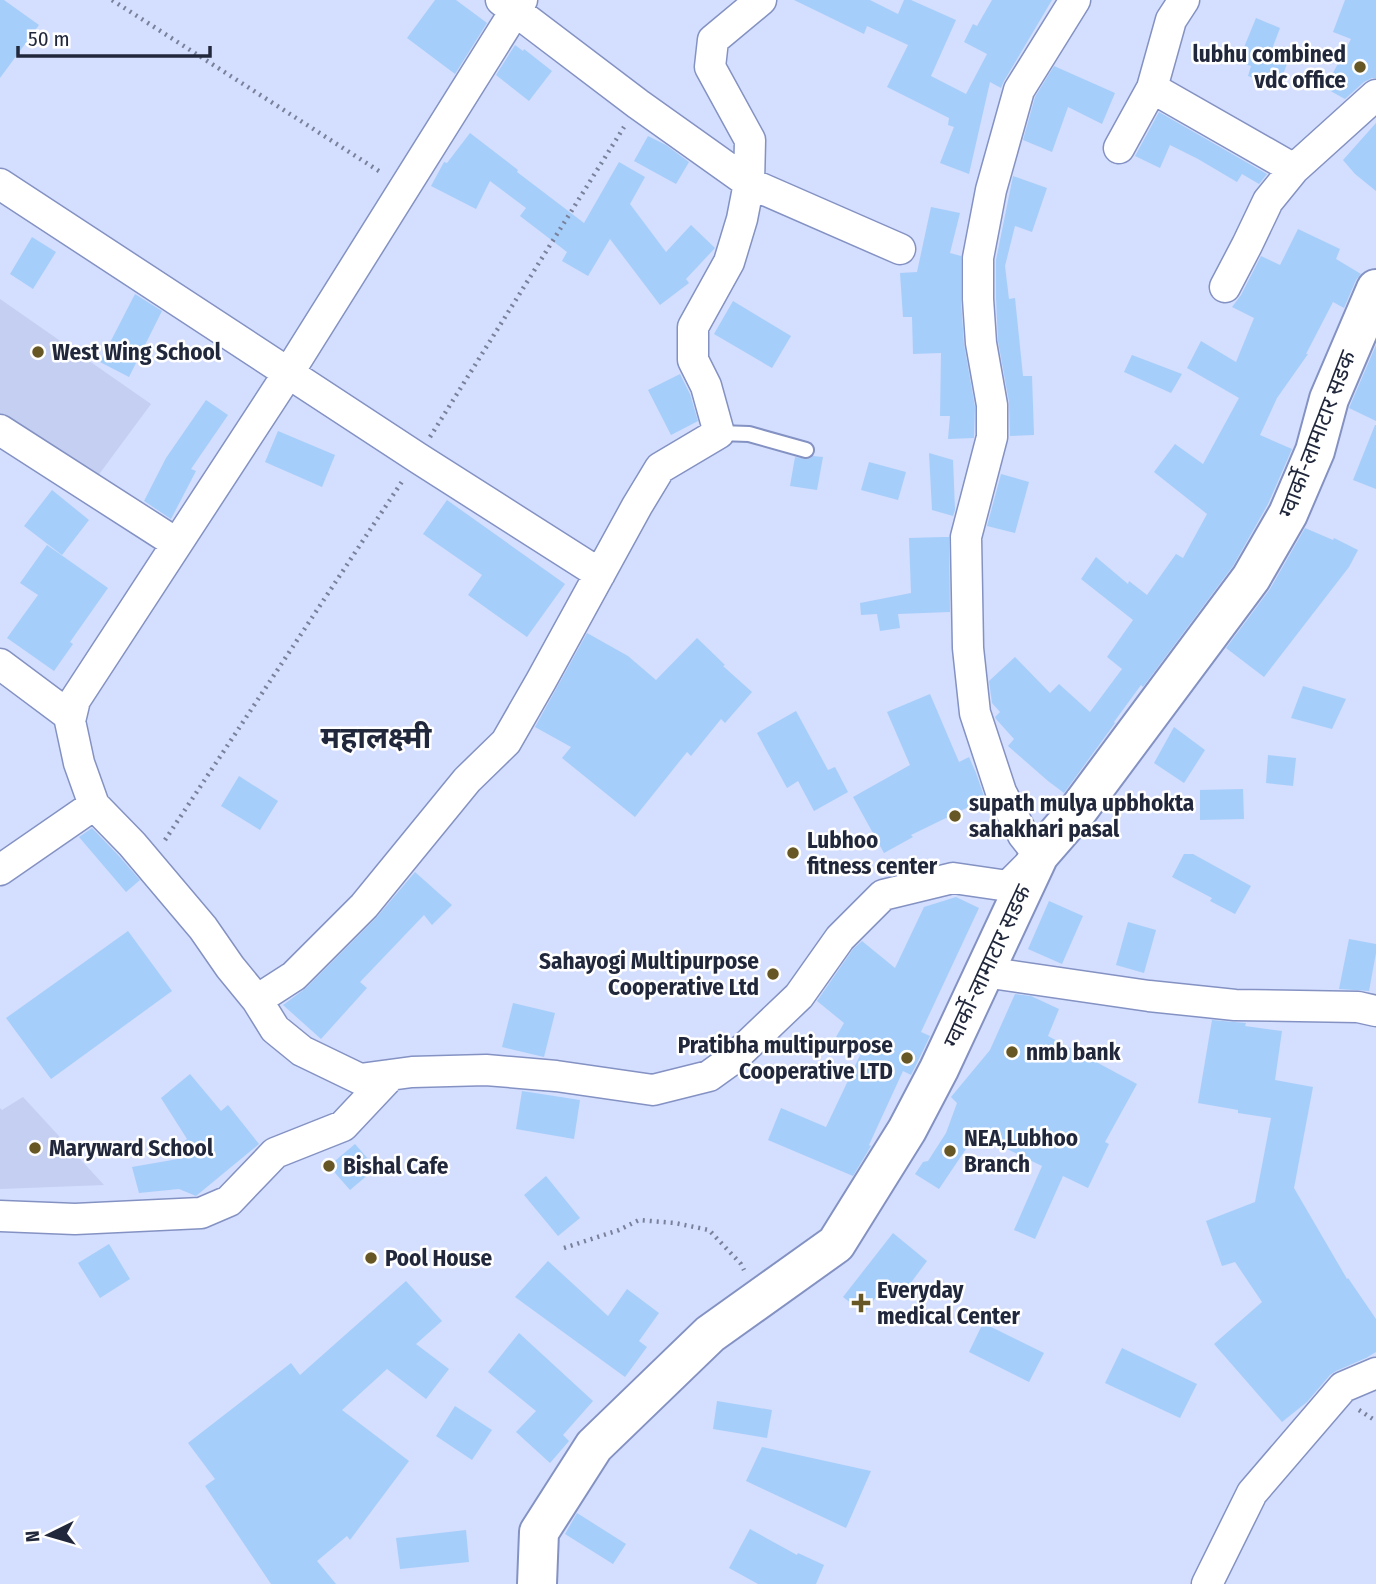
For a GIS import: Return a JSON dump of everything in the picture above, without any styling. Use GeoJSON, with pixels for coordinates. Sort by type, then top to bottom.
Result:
{"type":"FeatureCollection","features":[{"type":"Feature","properties":{"kind":"main road","name":"ग्वार्को-लामाटार सडक"},"geometry":{"type":"LineString","coordinates":[[537,1584],[539,1532],[594,1446],[710,1334],[836,1244],[907,1130],[939,1069],[1039,855],[1079,809],[1251,578],[1289,514],[1315,451],[1329,399],[1376,289]]}},
{"type":"Feature","properties":{"kind":"street"},"geometry":{"type":"LineString","coordinates":[[257,1000],[295,976],[364,905],[467,780],[506,742],[660,468],[719,433],[706,386],[693,360],[693,327],[729,261],[742,219],[749,183],[750,140],[710,67],[713,40],[761,0]]}},
{"type":"Feature","properties":{"kind":"street"},"geometry":{"type":"LineString","coordinates":[[900,249],[749,183],[638,104],[513,3],[405,188],[289,372],[75,700],[71,717],[79,763],[94,805],[203,928],[257,1000],[275,1029],[302,1051],[360,1079],[412,1072],[486,1070],[556,1076],[653,1090],[709,1076],[734,1058],[799,996],[840,938],[883,895],[953,878],[1009,886],[1039,855],[1023,835],[1001,792],[975,713],[968,648],[965,537],[992,437],[992,405],[981,344],[978,299],[978,258],[991,190],[1019,90],[1075,0]]}},
{"type":"Feature","properties":{"kind":"street"},"geometry":{"type":"LineString","coordinates":[[1119,148],[1152,88],[1171,20],[1184,0]]}},
{"type":"Feature","properties":{"kind":"street"},"geometry":{"type":"LineString","coordinates":[[1152,88],[1294,169]]}},
{"type":"Feature","properties":{"kind":"street"},"geometry":{"type":"LineString","coordinates":[[1225,287],[1268,201],[1294,169],[1376,95]]}},
{"type":"Feature","properties":{"kind":"street"},"geometry":{"type":"LineString","coordinates":[[0,184],[600,574]]}},
{"type":"Feature","properties":{"kind":"street"},"geometry":{"type":"LineString","coordinates":[[0,430],[176,543]]}},
{"type":"Feature","properties":{"kind":"street"},"geometry":{"type":"LineString","coordinates":[[0,664],[71,717]]}},
{"type":"Feature","properties":{"kind":"street"},"geometry":{"type":"LineString","coordinates":[[0,870],[94,805]]}},
{"type":"Feature","properties":{"kind":"street"},"geometry":{"type":"LineString","coordinates":[[984,972],[1149,996],[1236,1005],[1359,1007],[1376,1011]]}},
{"type":"Feature","properties":{"kind":"street"},"geometry":{"type":"LineString","coordinates":[[0,1216],[75,1219],[201,1213],[229,1201],[275,1153],[343,1126],[391,1075]]}},
{"type":"Feature","properties":{"kind":"street"},"geometry":{"type":"LineString","coordinates":[[1207,1584],[1252,1493],[1343,1387],[1374,1376]]}},
{"type":"Feature","properties":{"kind":"lane"},"geometry":{"type":"LineString","coordinates":[[719,433],[749,434],[806,450]]}},
{"type":"Feature","properties":{"kind":"path"},"geometry":{"type":"LineString","coordinates":[[112,0],[405,188]]}},
{"type":"Feature","properties":{"kind":"path"},"geometry":{"type":"LineString","coordinates":[[149,864],[418,458],[638,104]]}},
{"type":"Feature","properties":{"kind":"path"},"geometry":{"type":"LineString","coordinates":[[564,1248],[619,1230],[639,1220],[675,1223],[709,1230],[741,1264],[758,1300]]}},
{"type":"Feature","properties":{"kind":"shaded area","name":"West Wing School"},"geometry":{"type":"Polygon","coordinates":[[[0,299],[151,404],[97,477],[0,415],[0,299]]]}},
{"type":"Feature","properties":{"kind":"shaded area","name":"Maryward School"},"geometry":{"type":"Polygon","coordinates":[[[23,1097],[104,1185],[0,1189],[0,1108],[2,1110],[23,1097]]]}},
{"type":"Feature","properties":{"kind":"building"},"geometry":{"type":"Polygon","coordinates":[[[0,0],[4,0],[39,25],[0,78],[0,0]]]}},
{"type":"Feature","properties":{"kind":"building"},"geometry":{"type":"Polygon","coordinates":[[[435,0],[456,0],[487,23],[455,74],[407,38],[435,0]]]}},
{"type":"Feature","properties":{"kind":"building"},"geometry":{"type":"Polygon","coordinates":[[[794,0],[870,0],[898,14],[904,0],[911,0],[956,20],[931,76],[966,94],[987,54],[964,42],[973,24],[977,26],[992,0],[1052,0],[1001,88],[990,82],[969,174],[940,163],[954,127],[948,125],[949,118],[887,87],[908,45],[867,26],[864,34],[794,0]]]}},
{"type":"Feature","properties":{"kind":"building"},"geometry":{"type":"Polygon","coordinates":[[[1345,0],[1376,0],[1376,78],[1364,82],[1345,99],[1325,88],[1351,39],[1333,32],[1345,0]]]}},
{"type":"Feature","properties":{"kind":"building"},"geometry":{"type":"Polygon","coordinates":[[[1256,18],[1280,28],[1269,57],[1287,64],[1278,87],[1248,76],[1251,66],[1238,62],[1256,18]]]}},
{"type":"Feature","properties":{"kind":"building"},"geometry":{"type":"Polygon","coordinates":[[[515,45],[552,71],[529,101],[496,75],[515,45]]]}},
{"type":"Feature","properties":{"kind":"building"},"geometry":{"type":"Polygon","coordinates":[[[1054,66],[1115,93],[1102,124],[1068,107],[1052,152],[1023,140],[1035,97],[1054,66]]]}},
{"type":"Feature","properties":{"kind":"building"},"geometry":{"type":"Polygon","coordinates":[[[1159,112],[1267,174],[1259,184],[1242,174],[1237,182],[1170,145],[1160,168],[1135,156],[1159,112]]]}},
{"type":"Feature","properties":{"kind":"building"},"geometry":{"type":"Polygon","coordinates":[[[1376,123],[1376,191],[1343,160],[1376,123]]]}},
{"type":"Feature","properties":{"kind":"building"},"geometry":{"type":"Polygon","coordinates":[[[470,133],[584,223],[619,162],[645,177],[630,204],[666,252],[691,225],[715,248],[686,279],[689,283],[660,305],[610,239],[588,276],[562,261],[567,252],[520,216],[526,208],[490,181],[476,209],[431,186],[444,162],[447,163],[470,133]]]}},
{"type":"Feature","properties":{"kind":"building"},"geometry":{"type":"Polygon","coordinates":[[[648,136],[689,162],[676,184],[634,161],[648,136]]]}},
{"type":"Feature","properties":{"kind":"building"},"geometry":{"type":"Polygon","coordinates":[[[1013,176],[1047,188],[1032,232],[1015,226],[1005,266],[1009,299],[1015,298],[1023,376],[1032,376],[1034,435],[1010,436],[1009,402],[998,341],[996,260],[1013,176]]]}},
{"type":"Feature","properties":{"kind":"building"},"geometry":{"type":"Polygon","coordinates":[[[931,207],[960,213],[950,253],[961,256],[964,344],[975,407],[974,438],[948,439],[950,416],[940,416],[941,353],[913,354],[912,317],[903,317],[900,273],[917,272],[931,207]]]}},
{"type":"Feature","properties":{"kind":"building"},"geometry":{"type":"Polygon","coordinates":[[[1298,229],[1340,249],[1336,259],[1361,274],[1344,308],[1333,302],[1308,354],[1277,398],[1260,435],[1292,449],[1268,504],[1233,566],[1143,687],[1141,685],[1064,793],[1008,746],[1014,739],[995,717],[1000,712],[992,703],[989,681],[1015,657],[1050,693],[1059,684],[1090,712],[1122,669],[1107,657],[1133,620],[1081,579],[1096,557],[1128,584],[1129,581],[1147,595],[1176,554],[1183,558],[1207,514],[1154,472],[1175,444],[1203,464],[1239,398],[1187,368],[1201,341],[1236,362],[1254,318],[1232,307],[1261,256],[1280,265],[1298,229]]]}},
{"type":"Feature","properties":{"kind":"building"},"geometry":{"type":"Polygon","coordinates":[[[32,237],[56,252],[33,289],[10,274],[32,237]]]}},
{"type":"Feature","properties":{"kind":"building"},"geometry":{"type":"Polygon","coordinates":[[[135,294],[162,311],[129,377],[100,362],[135,294]]]}},
{"type":"Feature","properties":{"kind":"building"},"geometry":{"type":"Polygon","coordinates":[[[733,301],[791,336],[772,368],[714,334],[733,301]]]}},
{"type":"Feature","properties":{"kind":"building"},"geometry":{"type":"Polygon","coordinates":[[[1376,345],[1376,421],[1349,408],[1376,345]]]}},
{"type":"Feature","properties":{"kind":"building"},"geometry":{"type":"Polygon","coordinates":[[[1132,355],[1182,374],[1171,393],[1124,372],[1132,355]]]}},
{"type":"Feature","properties":{"kind":"building"},"geometry":{"type":"Polygon","coordinates":[[[680,374],[690,394],[698,421],[671,435],[648,390],[680,374]]]}},
{"type":"Feature","properties":{"kind":"building"},"geometry":{"type":"Polygon","coordinates":[[[206,400],[228,415],[191,469],[196,471],[171,519],[144,501],[166,458],[206,400]]]}},
{"type":"Feature","properties":{"kind":"building"},"geometry":{"type":"Polygon","coordinates":[[[1376,425],[1376,489],[1353,480],[1376,425]]]}},
{"type":"Feature","properties":{"kind":"building"},"geometry":{"type":"Polygon","coordinates":[[[278,431],[335,455],[322,487],[265,462],[278,431]]]}},
{"type":"Feature","properties":{"kind":"building"},"geometry":{"type":"Polygon","coordinates":[[[929,453],[953,460],[953,516],[932,510],[929,453]]]}},
{"type":"Feature","properties":{"kind":"building"},"geometry":{"type":"Polygon","coordinates":[[[813,456],[823,457],[817,490],[790,486],[795,457],[808,459],[813,456]]]}},
{"type":"Feature","properties":{"kind":"building"},"geometry":{"type":"Polygon","coordinates":[[[869,462],[906,472],[898,500],[861,490],[869,462]]]}},
{"type":"Feature","properties":{"kind":"building"},"geometry":{"type":"Polygon","coordinates":[[[1001,474],[1029,482],[1015,533],[987,526],[1001,474]]]}},
{"type":"Feature","properties":{"kind":"building"},"geometry":{"type":"Polygon","coordinates":[[[52,490],[89,520],[62,555],[24,526],[52,490]]]}},
{"type":"Feature","properties":{"kind":"building"},"geometry":{"type":"Polygon","coordinates":[[[447,500],[565,584],[527,637],[468,595],[482,575],[423,534],[447,500]]]}},
{"type":"Feature","properties":{"kind":"building"},"geometry":{"type":"Polygon","coordinates":[[[1305,528],[1358,550],[1349,567],[1264,677],[1226,648],[1270,589],[1305,528]]]}},
{"type":"Feature","properties":{"kind":"building"},"geometry":{"type":"Polygon","coordinates":[[[949,537],[950,612],[898,614],[900,628],[880,631],[877,614],[861,615],[860,603],[911,593],[909,538],[949,537]]]}},
{"type":"Feature","properties":{"kind":"building"},"geometry":{"type":"Polygon","coordinates":[[[47,545],[108,588],[70,642],[73,644],[54,671],[7,638],[38,595],[20,583],[47,545]]]}},
{"type":"Feature","properties":{"kind":"building"},"geometry":{"type":"Polygon","coordinates":[[[587,633],[628,656],[656,680],[697,638],[752,692],[725,723],[721,719],[691,756],[687,752],[635,817],[562,758],[571,747],[535,727],[587,633]]]}},
{"type":"Feature","properties":{"kind":"building"},"geometry":{"type":"Polygon","coordinates":[[[1303,686],[1346,699],[1332,729],[1291,718],[1303,686]]]}},
{"type":"Feature","properties":{"kind":"building"},"geometry":{"type":"Polygon","coordinates":[[[930,694],[959,762],[969,757],[985,799],[911,835],[913,837],[884,853],[853,797],[910,765],[887,712],[930,694]]]}},
{"type":"Feature","properties":{"kind":"building"},"geometry":{"type":"Polygon","coordinates":[[[796,711],[828,770],[835,767],[848,792],[814,811],[798,781],[787,788],[757,733],[796,711]]]}},
{"type":"Feature","properties":{"kind":"building"},"geometry":{"type":"Polygon","coordinates":[[[1174,727],[1205,750],[1184,783],[1154,763],[1174,727]]]}},
{"type":"Feature","properties":{"kind":"building"},"geometry":{"type":"Polygon","coordinates":[[[1268,755],[1296,758],[1293,786],[1266,783],[1268,755]]]}},
{"type":"Feature","properties":{"kind":"building"},"geometry":{"type":"Polygon","coordinates":[[[239,776],[278,801],[260,830],[221,806],[239,776]]]}},
{"type":"Feature","properties":{"kind":"building"},"geometry":{"type":"Polygon","coordinates":[[[1243,789],[1244,819],[1200,820],[1200,790],[1243,789]]]}},
{"type":"Feature","properties":{"kind":"building"},"geometry":{"type":"Polygon","coordinates":[[[92,828],[140,880],[126,892],[79,837],[92,828]]]}},
{"type":"Feature","properties":{"kind":"building"},"geometry":{"type":"Polygon","coordinates":[[[1184,854],[1193,854],[1251,886],[1235,914],[1210,901],[1212,898],[1172,877],[1184,854]]]}},
{"type":"Feature","properties":{"kind":"building"},"geometry":{"type":"Polygon","coordinates":[[[415,872],[452,905],[432,925],[424,915],[360,982],[367,988],[321,1039],[283,1005],[306,988],[376,918],[415,872]]]}},
{"type":"Feature","properties":{"kind":"building"},"geometry":{"type":"Polygon","coordinates":[[[956,897],[979,908],[921,1032],[930,1036],[911,1075],[903,1071],[869,1145],[871,1146],[853,1176],[768,1140],[781,1108],[826,1127],[863,1049],[836,1037],[844,1023],[817,1001],[853,949],[862,941],[895,968],[924,907],[956,897]]]}},
{"type":"Feature","properties":{"kind":"building"},"geometry":{"type":"Polygon","coordinates":[[[1049,901],[1083,916],[1062,964],[1028,949],[1049,901]]]}},
{"type":"Feature","properties":{"kind":"building"},"geometry":{"type":"Polygon","coordinates":[[[1128,922],[1156,930],[1144,973],[1116,965],[1128,922]]]}},
{"type":"Feature","properties":{"kind":"building"},"geometry":{"type":"Polygon","coordinates":[[[128,931],[172,991],[51,1079],[6,1018],[128,931]]]}},
{"type":"Feature","properties":{"kind":"building"},"geometry":{"type":"Polygon","coordinates":[[[1349,939],[1376,944],[1369,991],[1339,989],[1349,939]]]}},
{"type":"Feature","properties":{"kind":"building"},"geometry":{"type":"Polygon","coordinates":[[[1015,994],[1031,996],[1059,1009],[1048,1036],[1137,1084],[1105,1142],[1109,1144],[1088,1188],[1063,1176],[1035,1239],[1014,1230],[1042,1166],[976,1134],[939,1189],[915,1174],[923,1162],[928,1161],[946,1133],[957,1103],[951,1097],[990,1050],[1015,994]]]}},
{"type":"Feature","properties":{"kind":"building"},"geometry":{"type":"Polygon","coordinates":[[[513,1003],[555,1013],[544,1057],[502,1047],[513,1003]]]}},
{"type":"Feature","properties":{"kind":"building"},"geometry":{"type":"Polygon","coordinates":[[[1212,1020],[1246,1023],[1245,1026],[1282,1031],[1275,1080],[1313,1087],[1294,1188],[1347,1279],[1376,1319],[1376,1352],[1330,1375],[1307,1402],[1282,1422],[1214,1344],[1262,1302],[1235,1262],[1222,1266],[1206,1221],[1255,1202],[1271,1118],[1198,1103],[1212,1020]]]}},
{"type":"Feature","properties":{"kind":"building"},"geometry":{"type":"Polygon","coordinates":[[[190,1074],[221,1111],[228,1105],[259,1144],[196,1196],[179,1189],[139,1193],[132,1167],[195,1156],[183,1142],[187,1139],[161,1098],[190,1074]]]}},
{"type":"Feature","properties":{"kind":"building"},"geometry":{"type":"Polygon","coordinates":[[[522,1091],[580,1100],[574,1139],[516,1129],[522,1091]]]}},
{"type":"Feature","properties":{"kind":"building"},"geometry":{"type":"Polygon","coordinates":[[[355,1144],[376,1168],[350,1190],[329,1166],[355,1144]]]}},
{"type":"Feature","properties":{"kind":"building"},"geometry":{"type":"Polygon","coordinates":[[[546,1176],[580,1218],[558,1236],[524,1195],[546,1176]]]}},
{"type":"Feature","properties":{"kind":"building"},"geometry":{"type":"Polygon","coordinates":[[[893,1233],[927,1261],[904,1292],[889,1280],[864,1313],[843,1297],[893,1233]]]}},
{"type":"Feature","properties":{"kind":"building"},"geometry":{"type":"Polygon","coordinates":[[[109,1244],[130,1279],[100,1298],[78,1263],[109,1244]]]}},
{"type":"Feature","properties":{"kind":"building"},"geometry":{"type":"Polygon","coordinates":[[[548,1261],[608,1316],[627,1289],[659,1313],[639,1341],[647,1347],[625,1377],[515,1297],[548,1261]]]}},
{"type":"Feature","properties":{"kind":"building"},"geometry":{"type":"Polygon","coordinates":[[[406,1281],[442,1321],[416,1344],[449,1369],[426,1399],[387,1369],[342,1410],[409,1461],[350,1540],[347,1536],[317,1561],[336,1584],[271,1584],[205,1486],[215,1479],[188,1443],[291,1363],[300,1375],[406,1281]]]}},
{"type":"Feature","properties":{"kind":"building"},"geometry":{"type":"Polygon","coordinates":[[[983,1323],[1044,1353],[1029,1382],[969,1352],[983,1323]]]}},
{"type":"Feature","properties":{"kind":"building"},"geometry":{"type":"Polygon","coordinates":[[[519,1333],[593,1401],[563,1435],[569,1441],[550,1463],[516,1432],[536,1411],[488,1372],[519,1333]]]}},
{"type":"Feature","properties":{"kind":"building"},"geometry":{"type":"Polygon","coordinates":[[[1122,1348],[1197,1384],[1180,1418],[1105,1383],[1122,1348]]]}},
{"type":"Feature","properties":{"kind":"building"},"geometry":{"type":"Polygon","coordinates":[[[717,1401],[772,1410],[767,1438],[713,1429],[717,1401]]]}},
{"type":"Feature","properties":{"kind":"building"},"geometry":{"type":"Polygon","coordinates":[[[455,1406],[492,1430],[472,1460],[436,1436],[455,1406]]]}},
{"type":"Feature","properties":{"kind":"building"},"geometry":{"type":"Polygon","coordinates":[[[762,1447],[871,1471],[846,1528],[746,1481],[762,1447]]]}},
{"type":"Feature","properties":{"kind":"building"},"geometry":{"type":"Polygon","coordinates":[[[577,1513],[626,1544],[613,1564],[565,1534],[577,1513]]]}},
{"type":"Feature","properties":{"kind":"building"},"geometry":{"type":"Polygon","coordinates":[[[750,1529],[797,1555],[798,1553],[824,1565],[816,1584],[758,1584],[729,1568],[750,1529]]]}},
{"type":"Feature","properties":{"kind":"building"},"geometry":{"type":"Polygon","coordinates":[[[466,1530],[469,1562],[400,1569],[396,1538],[466,1530]]]}},
{"type":"Feature","properties":{"kind":"place","name":"lubhu combined vdc office"},"geometry":{"type":"Point","coordinates":[1360,67]}},
{"type":"Feature","properties":{"kind":"place","name":"West Wing School"},"geometry":{"type":"Point","coordinates":[38,352]}},
{"type":"Feature","properties":{"kind":"place","name":"supath mulya upbhokta sahakhari pasal"},"geometry":{"type":"Point","coordinates":[955,816]}},
{"type":"Feature","properties":{"kind":"place","name":"Lubhoo fitness center"},"geometry":{"type":"Point","coordinates":[793,853]}},
{"type":"Feature","properties":{"kind":"place","name":"Sahayogi Multipurpose Cooperative Ltd"},"geometry":{"type":"Point","coordinates":[773,974]}},
{"type":"Feature","properties":{"kind":"place","name":"nmb bank"},"geometry":{"type":"Point","coordinates":[1012,1052]}},
{"type":"Feature","properties":{"kind":"place","name":"Pratibha multipurpose Cooperative LTD"},"geometry":{"type":"Point","coordinates":[907,1058]}},
{"type":"Feature","properties":{"kind":"place","name":"Maryward School"},"geometry":{"type":"Point","coordinates":[35,1148]}},
{"type":"Feature","properties":{"kind":"place","name":"NEA,Lubhoo Branch"},"geometry":{"type":"Point","coordinates":[950,1151]}},
{"type":"Feature","properties":{"kind":"place","name":"Bishal Cafe"},"geometry":{"type":"Point","coordinates":[329,1166]}},
{"type":"Feature","properties":{"kind":"place","name":"Pool House"},"geometry":{"type":"Point","coordinates":[371,1258]}},
{"type":"Feature","properties":{"kind":"place","name":"Everyday medical Center"},"geometry":{"type":"Point","coordinates":[861,1303]}},
{"type":"Feature","properties":{"kind":"district","name":"महालक्ष्मी"},"geometry":{"type":"Point","coordinates":[376,738]}}]}
